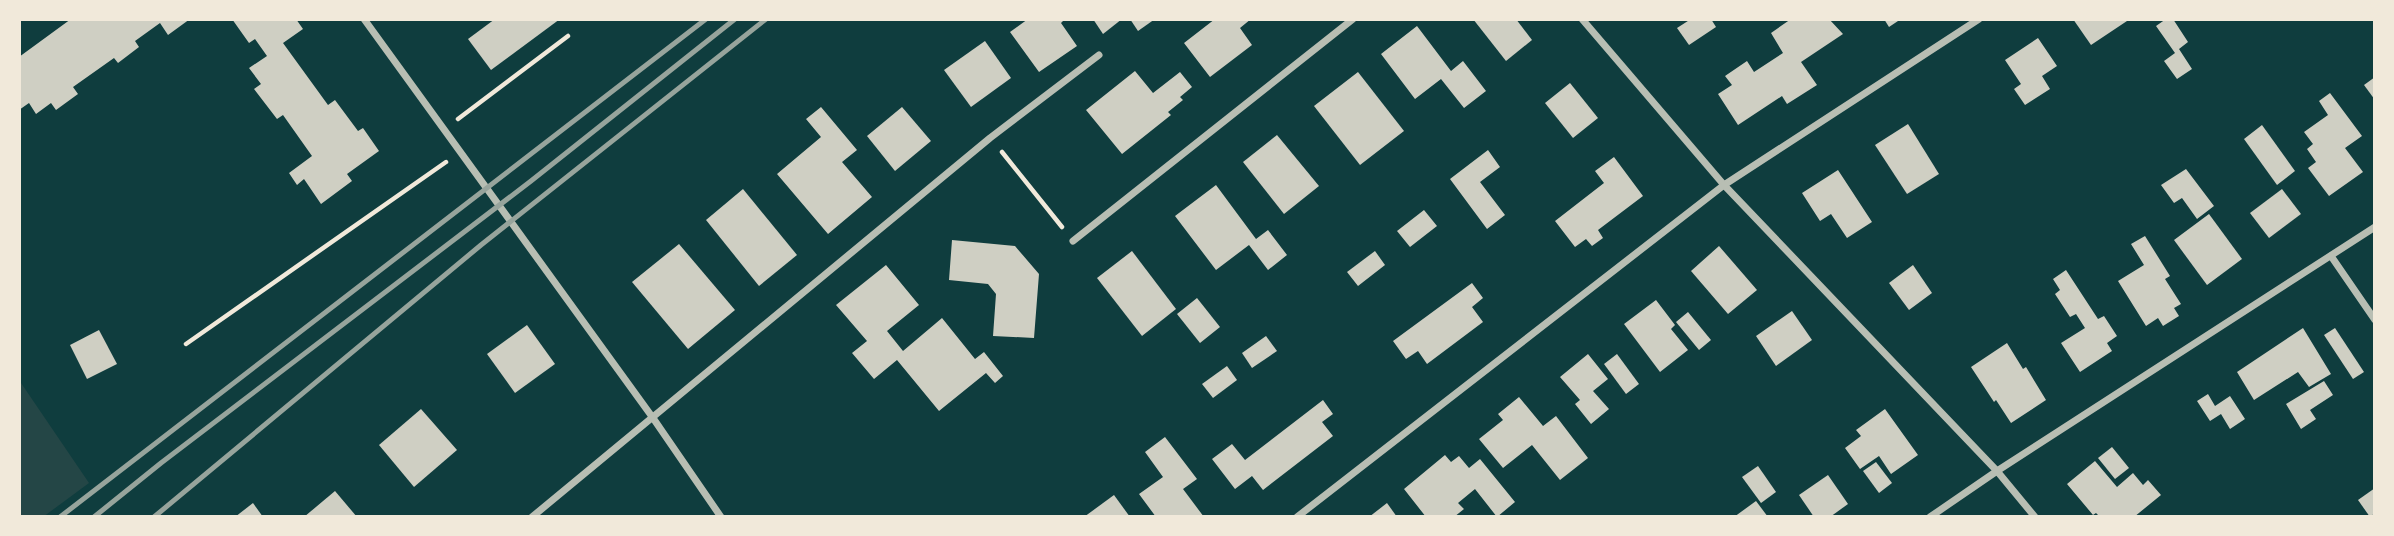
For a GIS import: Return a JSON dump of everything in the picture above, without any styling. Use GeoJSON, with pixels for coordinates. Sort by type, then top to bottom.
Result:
{"type":"FeatureCollection","features":[{"type":"Feature","properties":{"kind":"street"},"geometry":{"type":"LineString","coordinates":[[364,19],[653,418],[720,517]]}},
{"type":"Feature","properties":{"kind":"street"},"geometry":{"type":"LineString","coordinates":[[1073,241],[1353,19]]}},
{"type":"Feature","properties":{"kind":"street"},"geometry":{"type":"LineString","coordinates":[[1582,19],[1724,185],[1997,471],[2035,517]]}},
{"type":"Feature","properties":{"kind":"street"},"geometry":{"type":"LineString","coordinates":[[1297,517],[1724,185],[1979,19]]}},
{"type":"Feature","properties":{"kind":"street"},"geometry":{"type":"LineString","coordinates":[[533,517],[990,138],[1099,55]]}},
{"type":"Feature","properties":{"kind":"street"},"geometry":{"type":"LineString","coordinates":[[1930,517],[2375,227]]}},
{"type":"Feature","properties":{"kind":"street"},"geometry":{"type":"LineString","coordinates":[[2331,256],[2375,320]]}},
{"type":"Feature","properties":{"kind":"path"},"geometry":{"type":"LineString","coordinates":[[444,130],[568,36]]}},
{"type":"Feature","properties":{"kind":"path"},"geometry":{"type":"LineString","coordinates":[[990,138],[1073,241]]}},
{"type":"Feature","properties":{"kind":"path"},"geometry":{"type":"LineString","coordinates":[[187,344],[459,153]]}},
{"type":"Feature","properties":{"kind":"shaded area"},"geometry":{"type":"Polygon","coordinates":[[[19,380],[89,483],[43,517],[19,517],[19,380]]]}},
{"type":"Feature","properties":{"kind":"building"},"geometry":{"type":"Polygon","coordinates":[[[71,19],[190,19],[168,35],[160,23],[135,41],[139,47],[118,63],[114,58],[73,87],[78,94],[56,110],[51,103],[36,114],[29,103],[19,110],[19,57],[71,19]]]}},
{"type":"Feature","properties":{"kind":"building"},"geometry":{"type":"Polygon","coordinates":[[[232,19],[296,19],[303,29],[283,43],[328,105],[335,100],[358,131],[363,128],[379,151],[347,174],[352,181],[321,204],[304,179],[297,185],[289,173],[312,156],[283,115],[277,119],[254,89],[261,84],[249,68],[267,56],[255,39],[249,43],[232,19]]]}},
{"type":"Feature","properties":{"kind":"building"},"geometry":{"type":"Polygon","coordinates":[[[495,19],[560,19],[491,70],[468,39],[495,19]]]}},
{"type":"Feature","properties":{"kind":"building"},"geometry":{"type":"Polygon","coordinates":[[[1028,19],[1065,19],[1061,23],[1077,46],[1039,72],[1010,32],[1028,19]]]}},
{"type":"Feature","properties":{"kind":"building"},"geometry":{"type":"Polygon","coordinates":[[[1093,19],[1122,19],[1103,34],[1093,19]]]}},
{"type":"Feature","properties":{"kind":"building"},"geometry":{"type":"Polygon","coordinates":[[[1130,19],[1155,19],[1138,31],[1130,19]]]}},
{"type":"Feature","properties":{"kind":"building"},"geometry":{"type":"Polygon","coordinates":[[[1215,19],[1251,19],[1240,28],[1252,45],[1210,77],[1184,43],[1215,19]]]}},
{"type":"Feature","properties":{"kind":"building"},"geometry":{"type":"Polygon","coordinates":[[[1473,19],[1516,19],[1532,40],[1506,61],[1473,19]]]}},
{"type":"Feature","properties":{"kind":"building"},"geometry":{"type":"Polygon","coordinates":[[[1691,19],[1711,19],[1716,27],[1689,45],[1677,28],[1691,19]]]}},
{"type":"Feature","properties":{"kind":"building"},"geometry":{"type":"Polygon","coordinates":[[[1791,19],[1829,19],[1843,34],[1801,62],[1817,85],[1787,104],[1782,96],[1738,125],[1718,94],[1732,85],[1725,76],[1747,61],[1754,72],[1783,53],[1771,33],[1791,19]]]}},
{"type":"Feature","properties":{"kind":"building"},"geometry":{"type":"Polygon","coordinates":[[[1884,19],[1901,19],[1889,27],[1884,19]]]}},
{"type":"Feature","properties":{"kind":"building"},"geometry":{"type":"Polygon","coordinates":[[[2073,19],[2130,19],[2091,45],[2073,19]]]}},
{"type":"Feature","properties":{"kind":"building"},"geometry":{"type":"Polygon","coordinates":[[[2166,19],[2173,19],[2188,42],[2179,49],[2192,69],[2177,79],[2164,61],[2175,53],[2156,26],[2166,19]]]}},
{"type":"Feature","properties":{"kind":"building"},"geometry":{"type":"Polygon","coordinates":[[[1417,26],[1451,71],[1463,61],[1486,91],[1464,108],[1441,79],[1415,99],[1381,54],[1417,26]]]}},
{"type":"Feature","properties":{"kind":"building"},"geometry":{"type":"Polygon","coordinates":[[[2038,38],[2057,66],[2042,76],[2050,89],[2025,105],[2014,89],[2021,84],[2005,60],[2038,38]]]}},
{"type":"Feature","properties":{"kind":"building"},"geometry":{"type":"Polygon","coordinates":[[[985,41],[1011,78],[971,107],[944,70],[985,41]]]}},
{"type":"Feature","properties":{"kind":"building"},"geometry":{"type":"Polygon","coordinates":[[[1135,71],[1153,93],[1180,72],[1192,87],[1180,97],[1183,100],[1168,112],[1171,115],[1122,154],[1086,110],[1135,71]]]}},
{"type":"Feature","properties":{"kind":"building"},"geometry":{"type":"Polygon","coordinates":[[[1358,72],[1404,131],[1360,165],[1314,106],[1358,72]]]}},
{"type":"Feature","properties":{"kind":"building"},"geometry":{"type":"Polygon","coordinates":[[[2375,77],[2375,100],[2364,85],[2375,77]]]}},
{"type":"Feature","properties":{"kind":"building"},"geometry":{"type":"Polygon","coordinates":[[[1570,83],[1598,118],[1573,138],[1545,103],[1570,83]]]}},
{"type":"Feature","properties":{"kind":"building"},"geometry":{"type":"Polygon","coordinates":[[[2330,93],[2362,136],[2345,148],[2363,172],[2329,196],[2308,168],[2316,162],[2307,149],[2313,144],[2304,132],[2328,115],[2319,101],[2330,93]]]}},
{"type":"Feature","properties":{"kind":"building"},"geometry":{"type":"Polygon","coordinates":[[[821,107],[857,150],[842,162],[872,197],[828,234],[777,174],[821,137],[806,119],[821,107]]]}},
{"type":"Feature","properties":{"kind":"building"},"geometry":{"type":"Polygon","coordinates":[[[902,107],[931,141],[895,171],[867,136],[902,107]]]}},
{"type":"Feature","properties":{"kind":"building"},"geometry":{"type":"Polygon","coordinates":[[[1908,124],[1939,174],[1907,194],[1875,145],[1908,124]]]}},
{"type":"Feature","properties":{"kind":"building"},"geometry":{"type":"Polygon","coordinates":[[[2262,125],[2295,171],[2277,185],[2244,139],[2262,125]]]}},
{"type":"Feature","properties":{"kind":"building"},"geometry":{"type":"Polygon","coordinates":[[[1277,135],[1319,186],[1284,214],[1243,162],[1277,135]]]}},
{"type":"Feature","properties":{"kind":"building"},"geometry":{"type":"Polygon","coordinates":[[[1488,150],[1500,167],[1480,182],[1505,215],[1487,229],[1450,179],[1488,150]]]}},
{"type":"Feature","properties":{"kind":"building"},"geometry":{"type":"Polygon","coordinates":[[[1614,157],[1643,196],[1598,230],[1603,238],[1592,246],[1586,239],[1575,247],[1555,221],[1604,183],[1595,171],[1614,157]]]}},
{"type":"Feature","properties":{"kind":"building"},"geometry":{"type":"Polygon","coordinates":[[[2186,169],[2214,206],[2197,219],[2182,198],[2174,203],[2161,185],[2186,169]]]}},
{"type":"Feature","properties":{"kind":"building"},"geometry":{"type":"Polygon","coordinates":[[[1838,170],[1872,222],[1847,238],[1831,214],[1820,221],[1802,193],[1838,170]]]}},
{"type":"Feature","properties":{"kind":"building"},"geometry":{"type":"Polygon","coordinates":[[[1216,185],[1256,239],[1268,230],[1287,255],[1268,270],[1249,245],[1216,270],[1175,216],[1216,185]]]}},
{"type":"Feature","properties":{"kind":"building"},"geometry":{"type":"Polygon","coordinates":[[[743,189],[797,255],[759,286],[706,220],[743,189]]]}},
{"type":"Feature","properties":{"kind":"building"},"geometry":{"type":"Polygon","coordinates":[[[2282,189],[2301,214],[2269,238],[2250,213],[2282,189]]]}},
{"type":"Feature","properties":{"kind":"building"},"geometry":{"type":"Polygon","coordinates":[[[1424,210],[1437,226],[1410,247],[1397,231],[1424,210]]]}},
{"type":"Feature","properties":{"kind":"building"},"geometry":{"type":"Polygon","coordinates":[[[2209,214],[2242,259],[2207,285],[2174,240],[2209,214]]]}},
{"type":"Feature","properties":{"kind":"building"},"geometry":{"type":"Polygon","coordinates":[[[2145,236],[2170,276],[2165,279],[2181,304],[2174,308],[2179,316],[2163,326],[2158,318],[2146,326],[2118,281],[2144,265],[2131,244],[2145,236]]]}},
{"type":"Feature","properties":{"kind":"building"},"geometry":{"type":"Polygon","coordinates":[[[952,240],[1015,246],[1039,274],[1034,338],[993,336],[996,294],[988,284],[949,280],[952,240]]]}},
{"type":"Feature","properties":{"kind":"building"},"geometry":{"type":"Polygon","coordinates":[[[679,244],[735,310],[688,349],[632,282],[679,244]]]}},
{"type":"Feature","properties":{"kind":"building"},"geometry":{"type":"Polygon","coordinates":[[[1719,246],[1757,290],[1728,314],[1691,271],[1719,246]]]}},
{"type":"Feature","properties":{"kind":"building"},"geometry":{"type":"Polygon","coordinates":[[[1132,251],[1176,309],[1142,336],[1097,278],[1132,251]]]}},
{"type":"Feature","properties":{"kind":"building"},"geometry":{"type":"Polygon","coordinates":[[[1375,251],[1385,265],[1358,286],[1347,272],[1375,251]]]}},
{"type":"Feature","properties":{"kind":"building"},"geometry":{"type":"Polygon","coordinates":[[[886,265],[919,305],[887,331],[903,351],[942,318],[975,359],[984,352],[1003,376],[995,383],[986,373],[939,411],[897,360],[874,379],[852,353],[867,341],[836,305],[886,265]]]}},
{"type":"Feature","properties":{"kind":"building"},"geometry":{"type":"Polygon","coordinates":[[[1913,265],[1932,293],[1909,310],[1889,283],[1913,265]]]}},
{"type":"Feature","properties":{"kind":"building"},"geometry":{"type":"Polygon","coordinates":[[[2066,270],[2098,319],[2104,316],[2117,336],[2107,343],[2112,351],[2080,372],[2061,343],[2085,328],[2076,314],[2070,317],[2055,294],[2060,290],[2053,279],[2066,270]]]}},
{"type":"Feature","properties":{"kind":"building"},"geometry":{"type":"Polygon","coordinates":[[[1472,283],[1483,298],[1472,307],[1483,322],[1427,364],[1418,351],[1406,359],[1393,341],[1472,283]]]}},
{"type":"Feature","properties":{"kind":"building"},"geometry":{"type":"Polygon","coordinates":[[[1197,298],[1220,327],[1200,343],[1177,314],[1197,298]]]}},
{"type":"Feature","properties":{"kind":"building"},"geometry":{"type":"Polygon","coordinates":[[[1656,300],[1675,325],[1671,329],[1688,350],[1660,372],[1624,324],[1656,300]]]}},
{"type":"Feature","properties":{"kind":"building"},"geometry":{"type":"Polygon","coordinates":[[[1792,311],[1812,340],[1776,366],[1756,336],[1792,311]]]}},
{"type":"Feature","properties":{"kind":"building"},"geometry":{"type":"Polygon","coordinates":[[[1688,312],[1711,340],[1699,350],[1676,322],[1688,312]]]}},
{"type":"Feature","properties":{"kind":"building"},"geometry":{"type":"Polygon","coordinates":[[[527,325],[555,364],[515,393],[487,354],[527,325]]]}},
{"type":"Feature","properties":{"kind":"building"},"geometry":{"type":"Polygon","coordinates":[[[2303,328],[2331,374],[2309,387],[2298,372],[2254,400],[2237,372],[2303,328]]]}},
{"type":"Feature","properties":{"kind":"building"},"geometry":{"type":"Polygon","coordinates":[[[2335,328],[2364,372],[2353,379],[2324,335],[2335,328]]]}},
{"type":"Feature","properties":{"kind":"building"},"geometry":{"type":"Polygon","coordinates":[[[99,330],[117,364],[87,379],[70,345],[99,330]]]}},
{"type":"Feature","properties":{"kind":"building"},"geometry":{"type":"Polygon","coordinates":[[[1266,336],[1277,351],[1252,368],[1242,353],[1266,336]]]}},
{"type":"Feature","properties":{"kind":"building"},"geometry":{"type":"Polygon","coordinates":[[[2007,343],[2023,369],[2026,367],[2046,400],[2011,423],[1971,367],[2007,343]]]}},
{"type":"Feature","properties":{"kind":"building"},"geometry":{"type":"Polygon","coordinates":[[[1588,354],[1608,379],[1593,391],[1609,409],[1591,424],[1575,404],[1580,400],[1560,377],[1588,354]]]}},
{"type":"Feature","properties":{"kind":"building"},"geometry":{"type":"Polygon","coordinates":[[[1617,354],[1639,384],[1626,394],[1604,364],[1617,354]]]}},
{"type":"Feature","properties":{"kind":"building"},"geometry":{"type":"Polygon","coordinates":[[[1227,366],[1237,380],[1213,398],[1202,384],[1227,366]]]}},
{"type":"Feature","properties":{"kind":"building"},"geometry":{"type":"Polygon","coordinates":[[[2324,381],[2333,395],[2310,410],[2316,419],[2301,429],[2286,404],[2324,381]]]}},
{"type":"Feature","properties":{"kind":"building"},"geometry":{"type":"Polygon","coordinates":[[[2208,394],[2215,406],[2230,396],[2245,419],[2230,429],[2221,414],[2210,421],[2197,401],[2208,394]]]}},
{"type":"Feature","properties":{"kind":"building"},"geometry":{"type":"Polygon","coordinates":[[[1519,397],[1543,426],[1556,416],[1588,458],[1560,480],[1532,445],[1503,468],[1479,439],[1503,420],[1498,414],[1519,397]]]}},
{"type":"Feature","properties":{"kind":"building"},"geometry":{"type":"Polygon","coordinates":[[[1323,400],[1333,414],[1322,422],[1333,436],[1263,490],[1252,476],[1235,489],[1212,459],[1232,444],[1245,460],[1323,400]]]}},
{"type":"Feature","properties":{"kind":"building"},"geometry":{"type":"Polygon","coordinates":[[[421,409],[457,450],[414,487],[379,445],[421,409]]]}},
{"type":"Feature","properties":{"kind":"building"},"geometry":{"type":"Polygon","coordinates":[[[1885,409],[1918,455],[1891,474],[1879,456],[1860,469],[1845,448],[1861,436],[1856,430],[1885,409]]]}},
{"type":"Feature","properties":{"kind":"building"},"geometry":{"type":"Polygon","coordinates":[[[1165,437],[1197,479],[1183,489],[1204,517],[1156,517],[1139,494],[1163,477],[1145,452],[1165,437]]]}},
{"type":"Feature","properties":{"kind":"building"},"geometry":{"type":"Polygon","coordinates":[[[2112,447],[2129,468],[2115,479],[2098,458],[2112,447]]]}},
{"type":"Feature","properties":{"kind":"building"},"geometry":{"type":"Polygon","coordinates":[[[1445,455],[1451,462],[1459,456],[1469,468],[1480,459],[1515,502],[1497,517],[1475,489],[1458,503],[1464,509],[1454,517],[1426,517],[1404,489],[1445,455]]]}},
{"type":"Feature","properties":{"kind":"building"},"geometry":{"type":"Polygon","coordinates":[[[2095,461],[2117,487],[2133,473],[2143,485],[2148,480],[2161,495],[2134,517],[2100,517],[2096,513],[2093,515],[2067,484],[2095,461]]]}},
{"type":"Feature","properties":{"kind":"building"},"geometry":{"type":"Polygon","coordinates":[[[1876,462],[1892,483],[1879,493],[1863,471],[1876,462]]]}},
{"type":"Feature","properties":{"kind":"building"},"geometry":{"type":"Polygon","coordinates":[[[1758,466],[1776,492],[1761,503],[1742,477],[1758,466]]]}},
{"type":"Feature","properties":{"kind":"building"},"geometry":{"type":"Polygon","coordinates":[[[1828,475],[1848,504],[1830,517],[1814,517],[1799,495],[1828,475]]]}},
{"type":"Feature","properties":{"kind":"building"},"geometry":{"type":"Polygon","coordinates":[[[2375,488],[2375,513],[2370,517],[2358,500],[2375,488]]]}},
{"type":"Feature","properties":{"kind":"building"},"geometry":{"type":"Polygon","coordinates":[[[335,491],[357,517],[304,517],[335,491]]]}},
{"type":"Feature","properties":{"kind":"building"},"geometry":{"type":"Polygon","coordinates":[[[1114,495],[1130,517],[1084,517],[1114,495]]]}},
{"type":"Feature","properties":{"kind":"building"},"geometry":{"type":"Polygon","coordinates":[[[1756,501],[1768,517],[1734,517],[1756,501]]]}},
{"type":"Feature","properties":{"kind":"building"},"geometry":{"type":"Polygon","coordinates":[[[253,503],[263,517],[235,517],[253,503]]]}},
{"type":"Feature","properties":{"kind":"building"},"geometry":{"type":"Polygon","coordinates":[[[1387,503],[1397,517],[1369,517],[1387,503]]]}},
{"type":"Feature","properties":{"kind":"railway"},"geometry":{"type":"LineString","coordinates":[[60,517],[706,19]]}},
{"type":"Feature","properties":{"kind":"railway"},"geometry":{"type":"LineString","coordinates":[[94,517],[531,181],[735,19]]}},
{"type":"Feature","properties":{"kind":"railway"},"geometry":{"type":"LineString","coordinates":[[154,517],[481,245],[766,19]]}}]}
